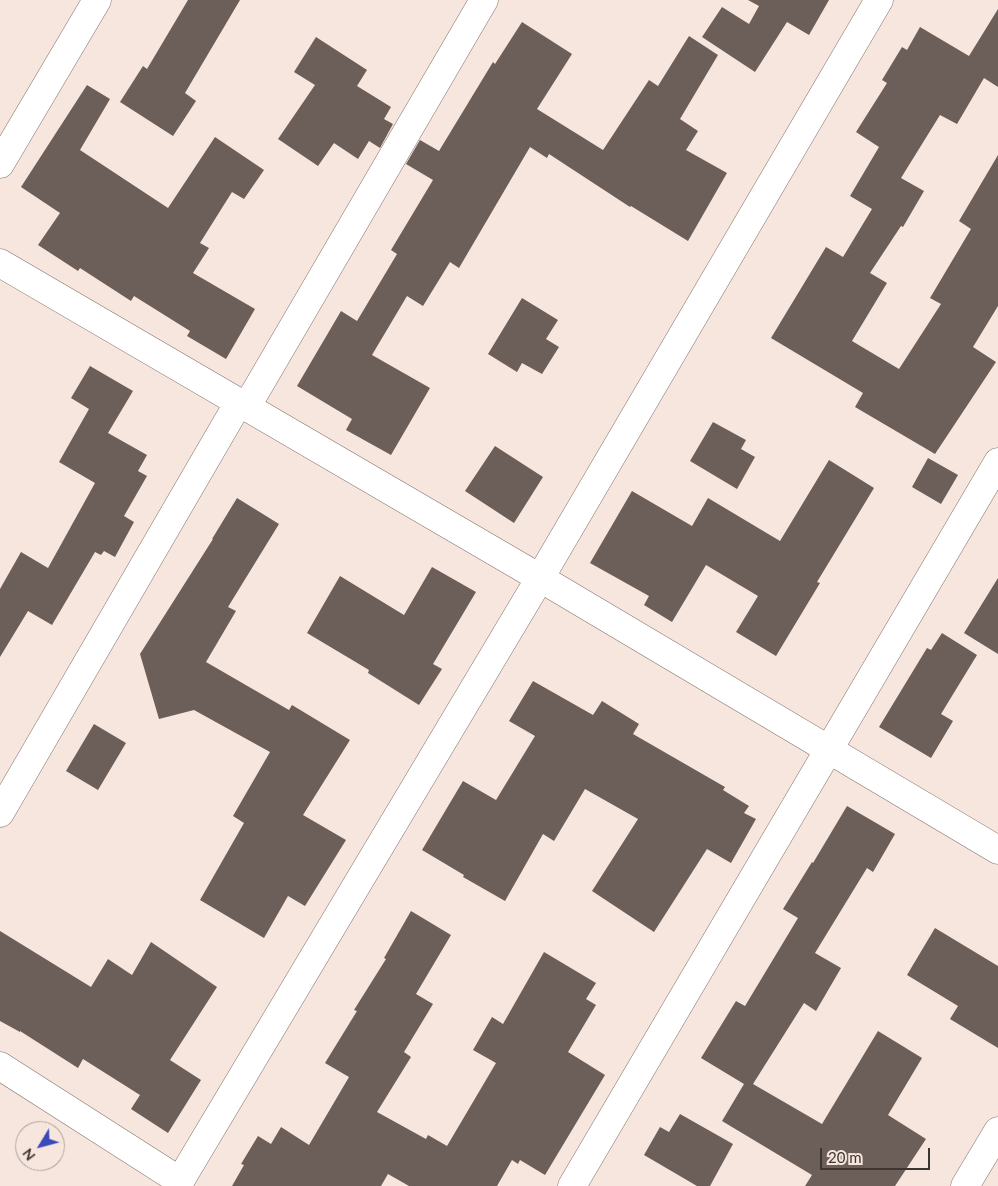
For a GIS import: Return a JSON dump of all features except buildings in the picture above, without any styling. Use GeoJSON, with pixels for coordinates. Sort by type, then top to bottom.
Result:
{"type":"FeatureCollection","features":[{"type":"Feature","properties":{"kind":"street"},"geometry":{"type":"LineString","coordinates":[[2,154],[97,0]]}},
{"type":"Feature","properties":{"kind":"street"},"geometry":{"type":"LineString","coordinates":[[0,813],[484,0]]}},
{"type":"Feature","properties":{"kind":"street"},"geometry":{"type":"LineString","coordinates":[[0,1066],[179,1184],[540,578],[879,0]]}},
{"type":"Feature","properties":{"kind":"street"},"geometry":{"type":"LineString","coordinates":[[0,263],[540,578],[998,850]]}},
{"type":"Feature","properties":{"kind":"street"},"geometry":{"type":"LineString","coordinates":[[572,1186],[998,462]]}},
{"type":"Feature","properties":{"kind":"street"},"geometry":{"type":"LineString","coordinates":[[966,1186],[998,1131]]}}]}
